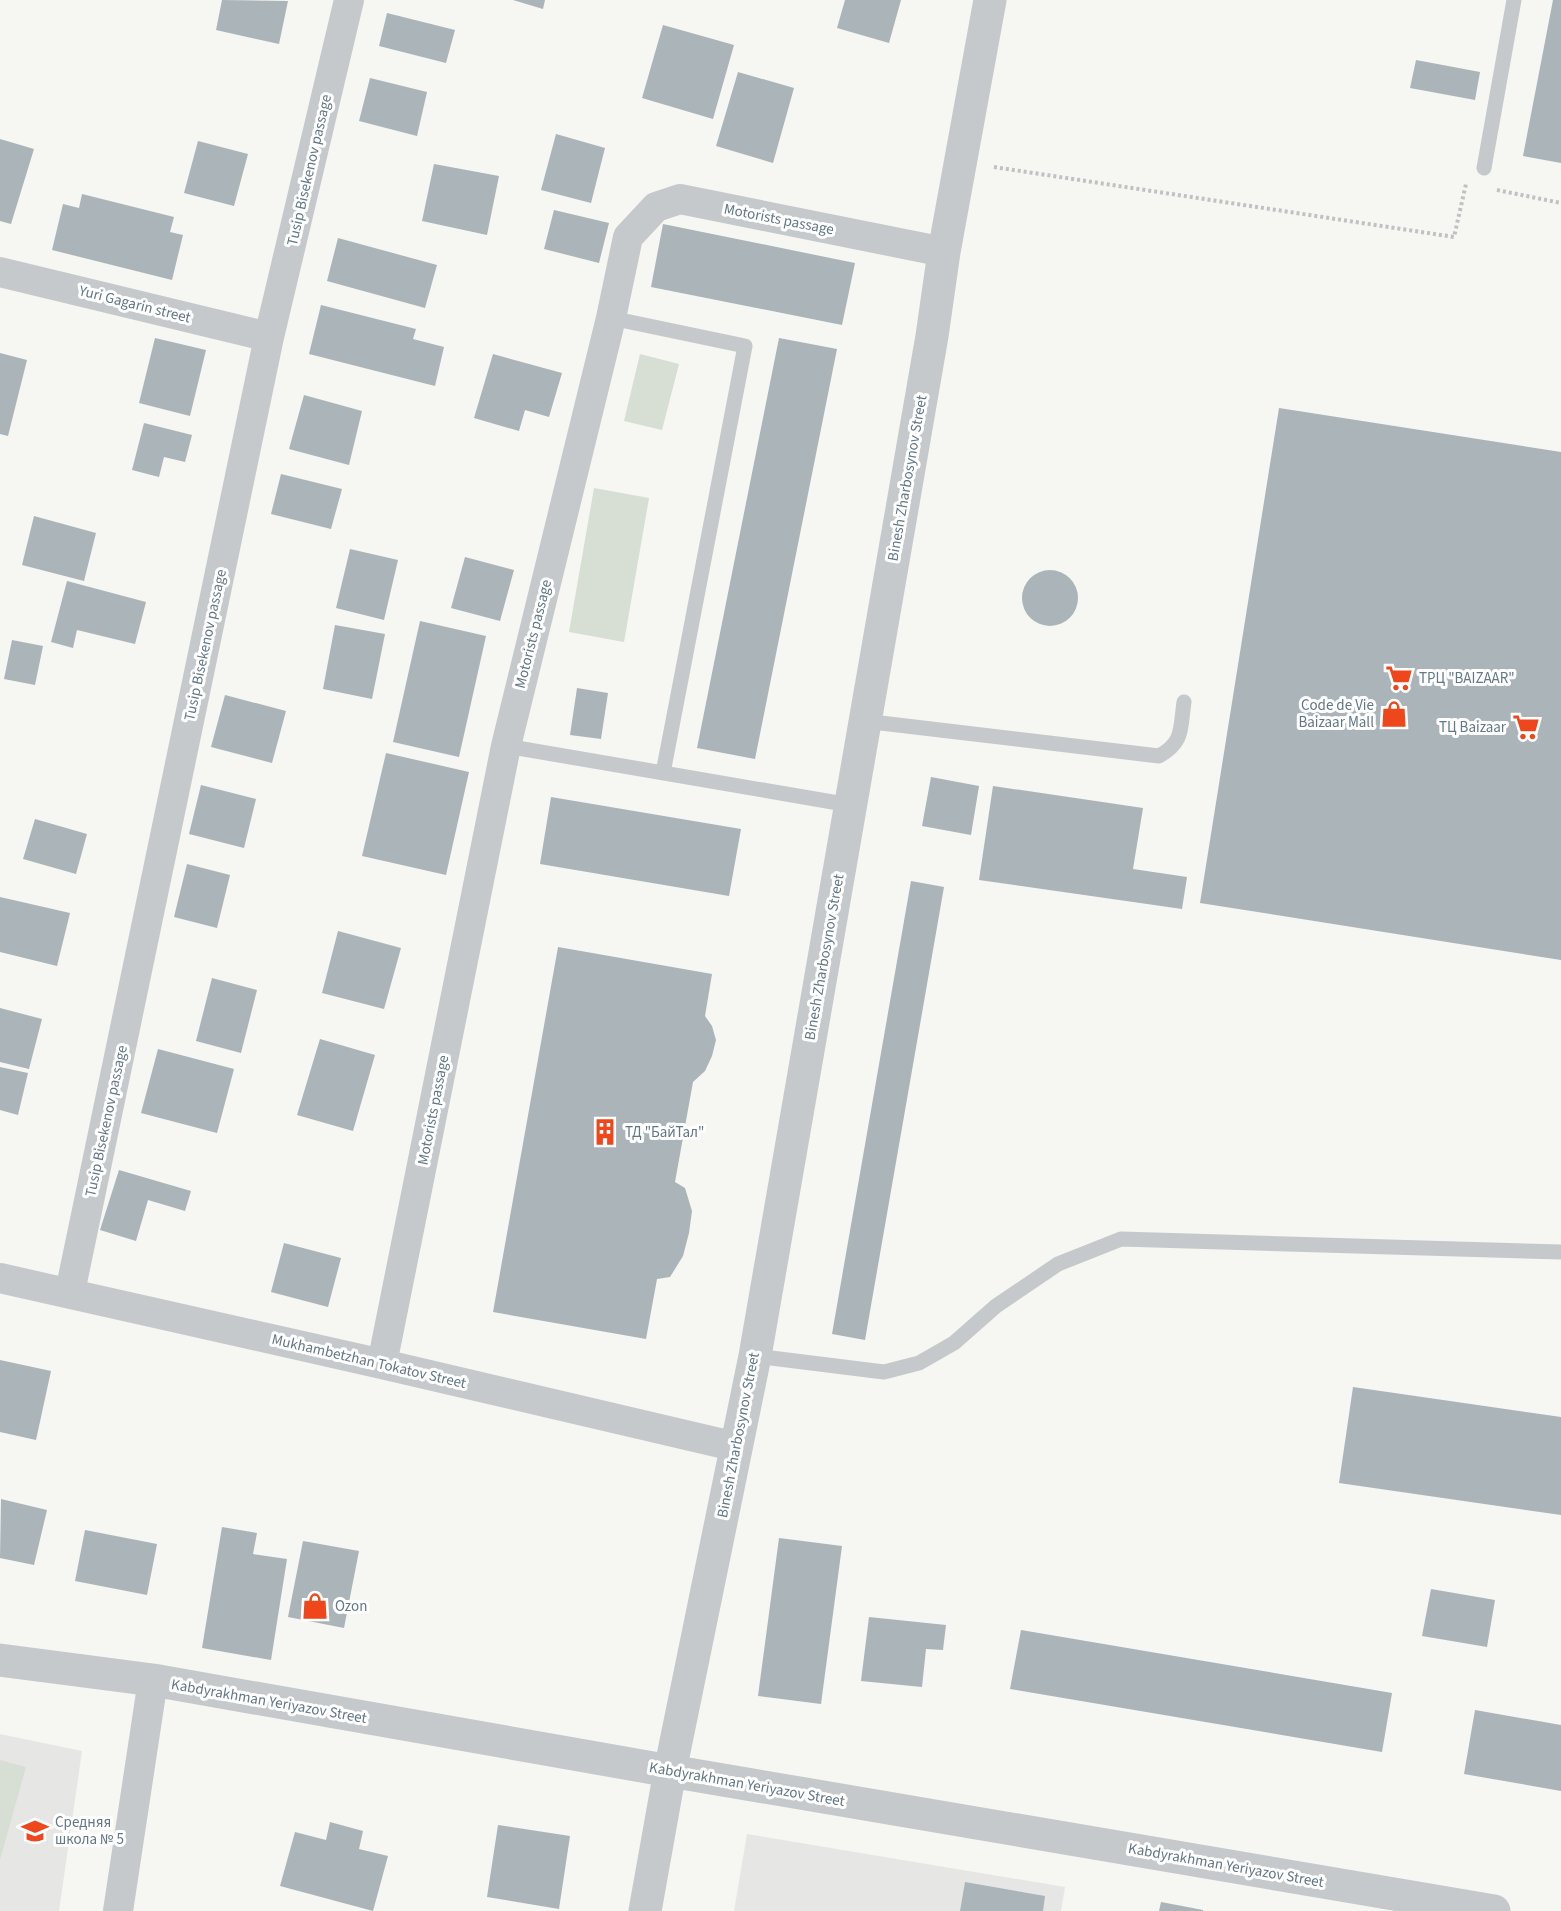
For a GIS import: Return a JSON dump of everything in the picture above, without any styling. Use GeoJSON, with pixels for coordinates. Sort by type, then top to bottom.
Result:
{"type":"FeatureCollection","features":[{"type":"Feature","properties":{"kind":"street","name":"Tusip Bisekenov passage"},"geometry":{"type":"LineString","coordinates":[[70,1292],[269,337],[350,0]]}},
{"type":"Feature","properties":{"kind":"street","name":"Binesh Zharbosynov Street"},"geometry":{"type":"LineString","coordinates":[[645,1911],[670,1771],[755,1356],[932,336],[944,252],[990,0]]}},
{"type":"Feature","properties":{"kind":"street","name":"Motorists passage"},"geometry":{"type":"LineString","coordinates":[[382,1364],[506,746],[611,318],[628,237],[656,207],[680,199],[944,252]]}},
{"type":"Feature","properties":{"kind":"street","name":"Yuri Gagarin street"},"geometry":{"type":"LineString","coordinates":[[0,272],[269,337]]}},
{"type":"Feature","properties":{"kind":"street","name":"Mukhambetzhan Tokatov Street"},"geometry":{"type":"LineString","coordinates":[[0,1278],[70,1292],[737,1447]]}},
{"type":"Feature","properties":{"kind":"street","name":"Kabdyrakhman Yeriyazov Street"},"geometry":{"type":"LineString","coordinates":[[0,1660],[153,1680],[670,1771],[1494,1911]]}},
{"type":"Feature","properties":{"kind":"street"},"geometry":{"type":"LineString","coordinates":[[118,1911],[153,1680]]}},
{"type":"Feature","properties":{"kind":"lane"},"geometry":{"type":"LineString","coordinates":[[1484,168],[1514,0]]}},
{"type":"Feature","properties":{"kind":"lane"},"geometry":{"type":"LineString","coordinates":[[611,318],[746,346],[663,773]]}},
{"type":"Feature","properties":{"kind":"lane"},"geometry":{"type":"LineString","coordinates":[[864,721],[1159,756],[1172,748],[1180,735],[1184,702]]}},
{"type":"Feature","properties":{"kind":"lane"},"geometry":{"type":"LineString","coordinates":[[506,746],[850,805]]}},
{"type":"Feature","properties":{"kind":"lane"},"geometry":{"type":"LineString","coordinates":[[755,1356],[884,1372],[919,1363],[954,1343],[996,1306],[1059,1264],[1121,1239],[1561,1252]]}},
{"type":"Feature","properties":{"kind":"path"},"geometry":{"type":"LineString","coordinates":[[960,162],[1454,237],[1465,184],[1475,186]]}},
{"type":"Feature","properties":{"kind":"path"},"geometry":{"type":"LineString","coordinates":[[1495,190],[1561,203]]}},
{"type":"Feature","properties":{"kind":"shaded area"},"geometry":{"type":"Polygon","coordinates":[[[640,354],[679,364],[662,430],[624,421],[640,354]]]}},
{"type":"Feature","properties":{"kind":"shaded area"},"geometry":{"type":"Polygon","coordinates":[[[594,488],[649,498],[624,642],[569,632],[594,488]]]}},
{"type":"Feature","properties":{"kind":"shaded area","name":"Средняя школа № 5"},"geometry":{"type":"Polygon","coordinates":[[[0,1734],[82,1751],[59,1911],[0,1911],[0,1734]]]}},
{"type":"Feature","properties":{"kind":"shaded area"},"geometry":{"type":"Polygon","coordinates":[[[0,1760],[26,1767],[0,1860],[0,1760]]]}},
{"type":"Feature","properties":{"kind":"shaded area"},"geometry":{"type":"Polygon","coordinates":[[[747,1834],[1065,1887],[1061,1911],[734,1911],[747,1834]]]}},
{"type":"Feature","properties":{"kind":"building"},"geometry":{"type":"Polygon","coordinates":[[[222,0],[288,1],[279,44],[216,30],[222,0]]]}},
{"type":"Feature","properties":{"kind":"building"},"geometry":{"type":"Polygon","coordinates":[[[513,0],[545,0],[543,9],[513,0]]]}},
{"type":"Feature","properties":{"kind":"building"},"geometry":{"type":"Polygon","coordinates":[[[845,0],[901,0],[889,43],[837,28],[845,0]]]}},
{"type":"Feature","properties":{"kind":"building"},"geometry":{"type":"Polygon","coordinates":[[[1553,0],[1561,0],[1561,163],[1523,156],[1553,0]]]}},
{"type":"Feature","properties":{"kind":"building"},"geometry":{"type":"Polygon","coordinates":[[[387,13],[455,30],[446,63],[379,46],[387,13]]]}},
{"type":"Feature","properties":{"kind":"building"},"geometry":{"type":"Polygon","coordinates":[[[663,25],[734,45],[713,119],[642,98],[663,25]]]}},
{"type":"Feature","properties":{"kind":"building"},"geometry":{"type":"Polygon","coordinates":[[[1416,60],[1480,72],[1475,100],[1410,88],[1416,60]]]}},
{"type":"Feature","properties":{"kind":"building"},"geometry":{"type":"Polygon","coordinates":[[[738,72],[794,88],[773,163],[716,146],[738,72]]]}},
{"type":"Feature","properties":{"kind":"building"},"geometry":{"type":"Polygon","coordinates":[[[370,78],[427,92],[417,136],[359,121],[370,78]]]}},
{"type":"Feature","properties":{"kind":"building"},"geometry":{"type":"Polygon","coordinates":[[[556,134],[605,148],[591,203],[541,190],[556,134]]]}},
{"type":"Feature","properties":{"kind":"building"},"geometry":{"type":"Polygon","coordinates":[[[0,139],[34,149],[11,224],[0,221],[0,139]]]}},
{"type":"Feature","properties":{"kind":"building"},"geometry":{"type":"Polygon","coordinates":[[[198,141],[248,154],[234,206],[184,193],[198,141]]]}},
{"type":"Feature","properties":{"kind":"building"},"geometry":{"type":"Polygon","coordinates":[[[434,164],[499,176],[487,235],[422,221],[434,164]]]}},
{"type":"Feature","properties":{"kind":"building"},"geometry":{"type":"Polygon","coordinates":[[[82,194],[174,217],[170,232],[183,235],[172,280],[52,250],[63,204],[79,208],[82,194]]]}},
{"type":"Feature","properties":{"kind":"building"},"geometry":{"type":"Polygon","coordinates":[[[554,210],[609,223],[599,263],[544,249],[554,210]]]}},
{"type":"Feature","properties":{"kind":"building"},"geometry":{"type":"Polygon","coordinates":[[[663,224],[855,263],[842,325],[651,287],[663,224]]]}},
{"type":"Feature","properties":{"kind":"building"},"geometry":{"type":"Polygon","coordinates":[[[338,238],[437,265],[425,308],[327,281],[338,238]]]}},
{"type":"Feature","properties":{"kind":"building"},"geometry":{"type":"Polygon","coordinates":[[[321,305],[416,329],[413,339],[444,347],[435,386],[309,354],[321,305]]]}},
{"type":"Feature","properties":{"kind":"building"},"geometry":{"type":"Polygon","coordinates":[[[155,338],[206,350],[190,416],[139,403],[155,338]]]}},
{"type":"Feature","properties":{"kind":"building"},"geometry":{"type":"Polygon","coordinates":[[[779,338],[837,349],[755,759],[697,748],[779,338]]]}},
{"type":"Feature","properties":{"kind":"building"},"geometry":{"type":"Polygon","coordinates":[[[0,353],[27,360],[8,436],[0,434],[0,353]]]}},
{"type":"Feature","properties":{"kind":"building"},"geometry":{"type":"Polygon","coordinates":[[[493,354],[562,373],[549,417],[525,410],[519,431],[474,418],[493,354]]]}},
{"type":"Feature","properties":{"kind":"building"},"geometry":{"type":"Polygon","coordinates":[[[304,395],[362,411],[349,465],[289,449],[304,395]]]}},
{"type":"Feature","properties":{"kind":"building","name":"ТРЦ \"BAIZAAR\""},"geometry":{"type":"Polygon","coordinates":[[[1279,408],[1561,452],[1561,960],[1200,903],[1279,408]]]}},
{"type":"Feature","properties":{"kind":"building"},"geometry":{"type":"Polygon","coordinates":[[[144,423],[192,435],[185,462],[164,457],[159,477],[132,470],[144,423]]]}},
{"type":"Feature","properties":{"kind":"building"},"geometry":{"type":"Polygon","coordinates":[[[281,474],[342,489],[331,529],[271,514],[281,474]]]}},
{"type":"Feature","properties":{"kind":"building"},"geometry":{"type":"Polygon","coordinates":[[[34,516],[96,533],[84,581],[22,565],[34,516]]]}},
{"type":"Feature","properties":{"kind":"building"},"geometry":{"type":"Polygon","coordinates":[[[350,549],[398,560],[384,620],[336,608],[350,549]]]}},
{"type":"Feature","properties":{"kind":"building"},"geometry":{"type":"Polygon","coordinates":[[[465,557],[514,570],[500,621],[451,608],[465,557]]]}},
{"type":"Feature","properties":{"kind":"building"},"geometry":{"type":"Polygon","coordinates":[[[1044,570],[1056,570],[1066,574],[1074,582],[1078,598],[1074,614],[1066,622],[1056,626],[1044,626],[1034,622],[1026,614],[1022,604],[1022,592],[1026,582],[1034,574],[1044,570]]]}},
{"type":"Feature","properties":{"kind":"building"},"geometry":{"type":"Polygon","coordinates":[[[67,581],[146,602],[135,644],[77,630],[73,648],[51,642],[67,581]]]}},
{"type":"Feature","properties":{"kind":"building"},"geometry":{"type":"Polygon","coordinates":[[[420,621],[486,636],[459,757],[393,742],[420,621]]]}},
{"type":"Feature","properties":{"kind":"building"},"geometry":{"type":"Polygon","coordinates":[[[335,625],[385,634],[372,699],[323,689],[335,625]]]}},
{"type":"Feature","properties":{"kind":"building"},"geometry":{"type":"Polygon","coordinates":[[[12,640],[43,646],[35,685],[4,679],[12,640]]]}},
{"type":"Feature","properties":{"kind":"building"},"geometry":{"type":"Polygon","coordinates":[[[577,688],[608,693],[601,739],[570,735],[577,688]]]}},
{"type":"Feature","properties":{"kind":"building"},"geometry":{"type":"Polygon","coordinates":[[[225,695],[286,711],[272,763],[211,747],[225,695]]]}},
{"type":"Feature","properties":{"kind":"building"},"geometry":{"type":"Polygon","coordinates":[[[386,753],[469,772],[446,875],[362,856],[386,753]]]}},
{"type":"Feature","properties":{"kind":"building"},"geometry":{"type":"Polygon","coordinates":[[[931,777],[979,786],[971,835],[922,826],[931,777]]]}},
{"type":"Feature","properties":{"kind":"building"},"geometry":{"type":"Polygon","coordinates":[[[201,785],[256,799],[244,848],[189,834],[201,785]]]}},
{"type":"Feature","properties":{"kind":"building"},"geometry":{"type":"Polygon","coordinates":[[[993,786],[1143,808],[1133,869],[1187,877],[1182,909],[979,880],[993,786]]]}},
{"type":"Feature","properties":{"kind":"building"},"geometry":{"type":"Polygon","coordinates":[[[551,797],[741,829],[729,896],[540,864],[551,797]]]}},
{"type":"Feature","properties":{"kind":"building"},"geometry":{"type":"Polygon","coordinates":[[[35,819],[87,834],[76,874],[23,859],[35,819]]]}},
{"type":"Feature","properties":{"kind":"building"},"geometry":{"type":"Polygon","coordinates":[[[187,864],[230,875],[217,928],[174,917],[187,864]]]}},
{"type":"Feature","properties":{"kind":"building"},"geometry":{"type":"Polygon","coordinates":[[[911,881],[944,887],[865,1340],[832,1334],[911,881]]]}},
{"type":"Feature","properties":{"kind":"building"},"geometry":{"type":"Polygon","coordinates":[[[0,897],[70,913],[57,966],[0,952],[0,897]]]}},
{"type":"Feature","properties":{"kind":"building"},"geometry":{"type":"Polygon","coordinates":[[[338,931],[401,948],[384,1009],[322,993],[338,931]]]}},
{"type":"Feature","properties":{"kind":"building","name":"ТД \"БайТал\""},"geometry":{"type":"Polygon","coordinates":[[[558,947],[712,974],[705,1016],[712,1026],[716,1040],[705,1071],[693,1082],[675,1182],[685,1188],[692,1211],[689,1233],[683,1256],[670,1277],[657,1279],[646,1339],[493,1312],[558,947]]]}},
{"type":"Feature","properties":{"kind":"building"},"geometry":{"type":"Polygon","coordinates":[[[212,978],[257,990],[241,1053],[196,1041],[212,978]]]}},
{"type":"Feature","properties":{"kind":"building"},"geometry":{"type":"Polygon","coordinates":[[[0,1008],[42,1019],[29,1069],[0,1062],[0,1008]]]}},
{"type":"Feature","properties":{"kind":"building"},"geometry":{"type":"Polygon","coordinates":[[[320,1039],[375,1055],[353,1131],[297,1115],[320,1039]]]}},
{"type":"Feature","properties":{"kind":"building"},"geometry":{"type":"Polygon","coordinates":[[[158,1049],[234,1069],[217,1133],[141,1113],[158,1049]]]}},
{"type":"Feature","properties":{"kind":"building"},"geometry":{"type":"Polygon","coordinates":[[[0,1067],[28,1073],[18,1115],[0,1110],[0,1067]]]}},
{"type":"Feature","properties":{"kind":"building"},"geometry":{"type":"Polygon","coordinates":[[[119,1170],[191,1191],[185,1211],[148,1200],[136,1241],[100,1230],[119,1170]]]}},
{"type":"Feature","properties":{"kind":"building"},"geometry":{"type":"Polygon","coordinates":[[[284,1243],[341,1258],[328,1307],[271,1292],[284,1243]]]}},
{"type":"Feature","properties":{"kind":"building"},"geometry":{"type":"Polygon","coordinates":[[[0,1360],[51,1371],[36,1440],[0,1432],[0,1360]]]}},
{"type":"Feature","properties":{"kind":"building"},"geometry":{"type":"Polygon","coordinates":[[[1353,1387],[1561,1417],[1561,1515],[1339,1483],[1353,1387]]]}},
{"type":"Feature","properties":{"kind":"building"},"geometry":{"type":"Polygon","coordinates":[[[1,1499],[47,1510],[34,1565],[0,1558],[1,1499]]]}},
{"type":"Feature","properties":{"kind":"building"},"geometry":{"type":"Polygon","coordinates":[[[222,1527],[257,1533],[253,1554],[287,1559],[271,1660],[202,1648],[222,1527]]]}},
{"type":"Feature","properties":{"kind":"building"},"geometry":{"type":"Polygon","coordinates":[[[85,1530],[157,1544],[147,1595],[75,1581],[85,1530]]]}},
{"type":"Feature","properties":{"kind":"building"},"geometry":{"type":"Polygon","coordinates":[[[779,1538],[842,1546],[821,1704],[758,1696],[779,1538]]]}},
{"type":"Feature","properties":{"kind":"building"},"geometry":{"type":"Polygon","coordinates":[[[303,1541],[359,1551],[344,1628],[288,1617],[303,1541]]]}},
{"type":"Feature","properties":{"kind":"building"},"geometry":{"type":"Polygon","coordinates":[[[1431,1589],[1495,1600],[1487,1647],[1422,1636],[1431,1589]]]}},
{"type":"Feature","properties":{"kind":"building"},"geometry":{"type":"Polygon","coordinates":[[[869,1617],[946,1625],[943,1650],[926,1649],[922,1687],[861,1681],[869,1617]]]}},
{"type":"Feature","properties":{"kind":"building"},"geometry":{"type":"Polygon","coordinates":[[[1021,1630],[1392,1693],[1382,1752],[1010,1689],[1021,1630]]]}},
{"type":"Feature","properties":{"kind":"building"},"geometry":{"type":"Polygon","coordinates":[[[1475,1710],[1561,1725],[1561,1791],[1464,1774],[1475,1710]]]}},
{"type":"Feature","properties":{"kind":"building"},"geometry":{"type":"Polygon","coordinates":[[[330,1822],[363,1831],[359,1849],[388,1856],[373,1911],[280,1886],[295,1832],[326,1840],[330,1822]]]}},
{"type":"Feature","properties":{"kind":"building"},"geometry":{"type":"Polygon","coordinates":[[[498,1825],[570,1836],[559,1909],[487,1897],[498,1825]]]}},
{"type":"Feature","properties":{"kind":"building"},"geometry":{"type":"Polygon","coordinates":[[[965,1882],[1045,1896],[1043,1911],[960,1911],[965,1882]]]}},
{"type":"Feature","properties":{"kind":"building"},"geometry":{"type":"Polygon","coordinates":[[[1161,1902],[1203,1910],[1203,1911],[1159,1911],[1161,1902]]]}},
{"type":"Feature","properties":{"kind":"place","name":"ТРЦ \"BAIZAAR\""},"geometry":{"type":"Point","coordinates":[1399,678]}},
{"type":"Feature","properties":{"kind":"place","name":"Code de Vie Baizaar Mall"},"geometry":{"type":"Point","coordinates":[1394,714]}},
{"type":"Feature","properties":{"kind":"place","name":"ТЦ Baizaar"},"geometry":{"type":"Point","coordinates":[1526,727]}},
{"type":"Feature","properties":{"kind":"place","name":"ТД \"БайТал\""},"geometry":{"type":"Point","coordinates":[605,1132]}},
{"type":"Feature","properties":{"kind":"place","name":"Ozon"},"geometry":{"type":"Point","coordinates":[315,1606]}},
{"type":"Feature","properties":{"kind":"place","name":"Средняя школа № 5"},"geometry":{"type":"Point","coordinates":[35,1831]}}]}
